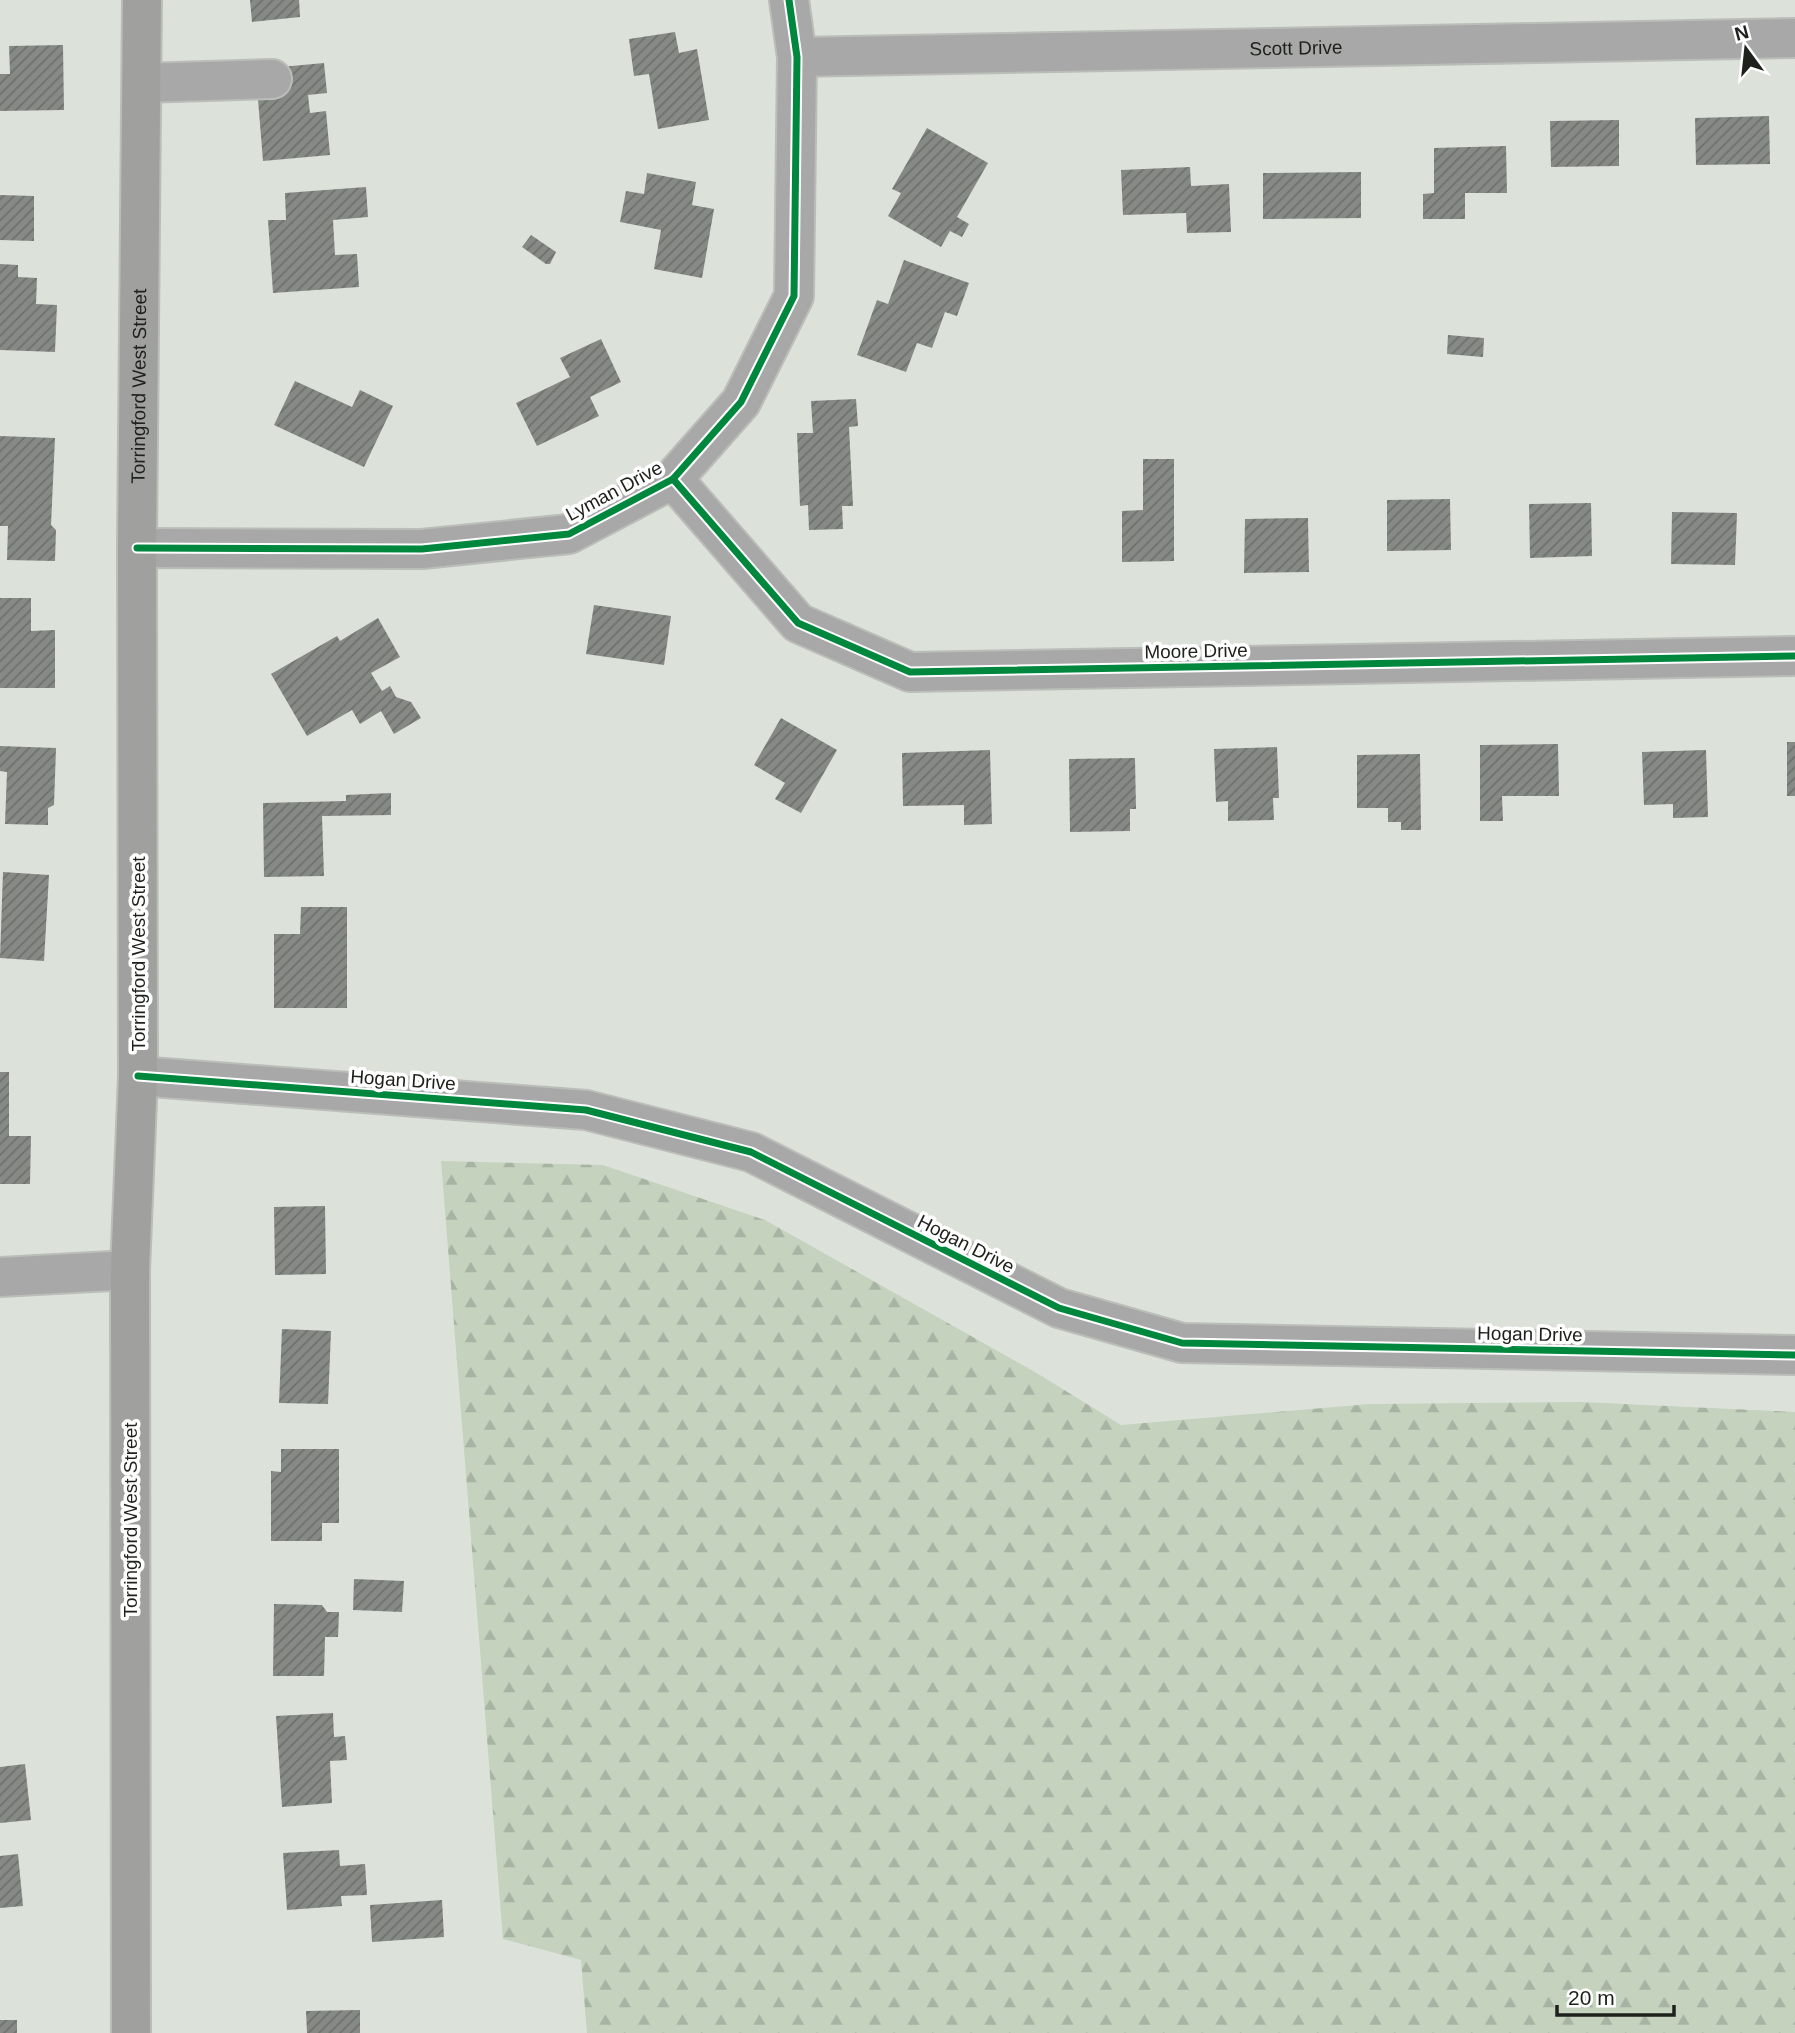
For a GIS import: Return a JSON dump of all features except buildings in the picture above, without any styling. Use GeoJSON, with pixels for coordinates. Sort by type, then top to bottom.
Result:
{"type":"FeatureCollection","features":[{"type":"Feature","properties":{"kind":"main road","name":"Torringford West Street"},"geometry":{"type":"LineString","coordinates":[[131,2033],[130,1270],[138,1076],[137,548],[142,0]]}},
{"type":"Feature","properties":{"kind":"street","name":"Lyman Drive"},"geometry":{"type":"LineString","coordinates":[[137,548],[422,549],[569,534],[673,479],[741,402],[794,296],[797,57],[789,0]]}},
{"type":"Feature","properties":{"kind":"street","name":"Scott Drive"},"geometry":{"type":"LineString","coordinates":[[797,57],[1795,38]]}},
{"type":"Feature","properties":{"kind":"street"},"geometry":{"type":"LineString","coordinates":[[142,83],[272,79]]}},
{"type":"Feature","properties":{"kind":"street","name":"Moore Drive"},"geometry":{"type":"LineString","coordinates":[[673,479],[798,623],[910,673],[1795,656]]}},
{"type":"Feature","properties":{"kind":"street","name":"Hogan Drive"},"geometry":{"type":"LineString","coordinates":[[138,1076],[586,1110],[751,1152],[1059,1308],[1182,1343],[1795,1355]]}},
{"type":"Feature","properties":{"kind":"street"},"geometry":{"type":"LineString","coordinates":[[0,1277],[130,1270]]}},
{"type":"Feature","properties":{"kind":"green space"},"geometry":{"type":"Polygon","coordinates":[[[441,1161],[603,1165],[765,1220],[1035,1372],[1121,1425],[1370,1404],[1581,1402],[1795,1412],[1795,2033],[587,2033],[581,1960],[503,1939],[441,1161]]]}},
{"type":"Feature","properties":{"kind":"cycle path"},"geometry":{"type":"LineString","coordinates":[[137,548],[422,549],[569,534],[673,479],[741,402],[794,296],[797,57],[789,0]]}},
{"type":"Feature","properties":{"kind":"cycle path"},"geometry":{"type":"LineString","coordinates":[[673,479],[798,623],[910,672],[1795,656]]}},
{"type":"Feature","properties":{"kind":"cycle path"},"geometry":{"type":"LineString","coordinates":[[138,1076],[586,1110],[751,1152],[1059,1308],[1182,1343],[1795,1355]]}}]}
